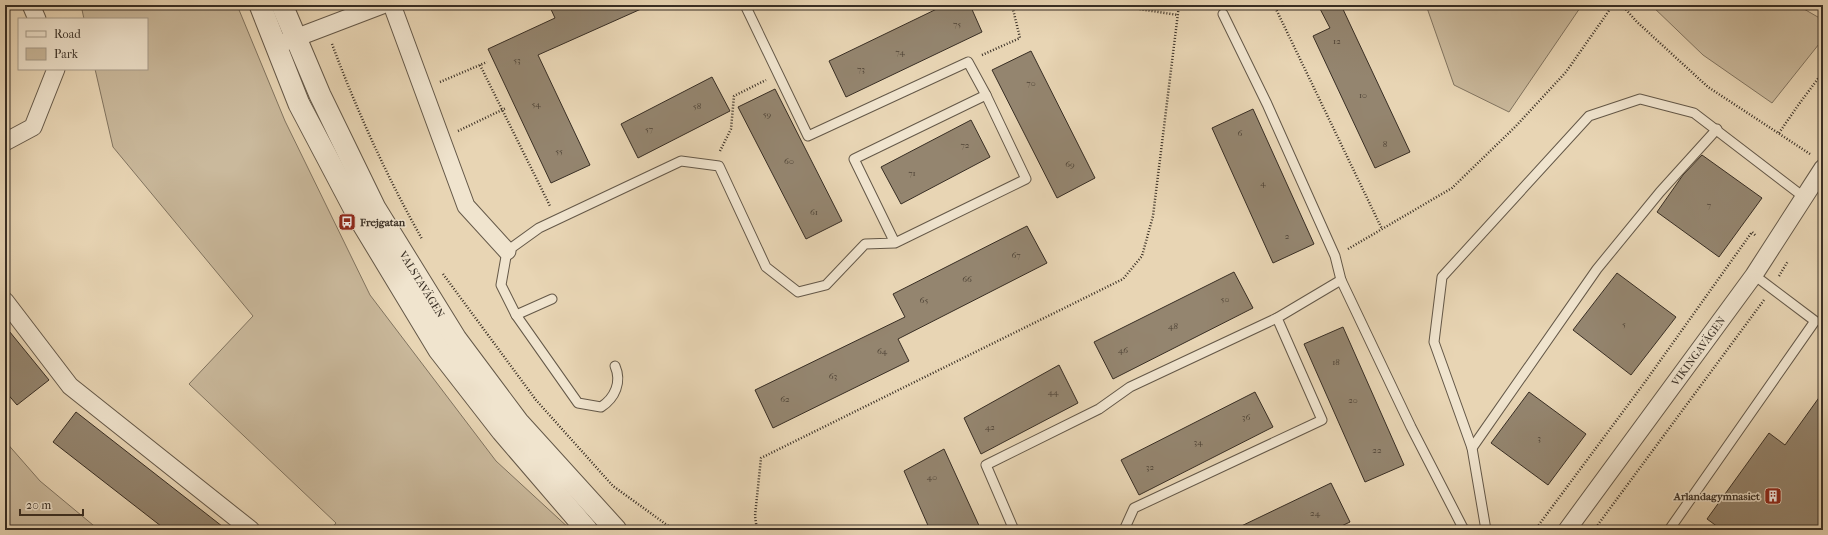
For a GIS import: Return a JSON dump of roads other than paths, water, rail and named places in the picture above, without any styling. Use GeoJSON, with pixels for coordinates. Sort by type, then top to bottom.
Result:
{"type":"FeatureCollection","features":[{"type":"Feature","properties":{"kind":"street"},"geometry":{"type":"LineString","coordinates":[[31,5],[37,18]]}},
{"type":"Feature","properties":{"kind":"street","name":"VALSTAVÄGEN"},"geometry":{"type":"LineString","coordinates":[[260,5],[299,104],[358,216],[439,350],[502,432],[587,530]]}},
{"type":"Feature","properties":{"kind":"street","name":"VALSTAVÄGEN"},"geometry":{"type":"LineString","coordinates":[[282,5],[295,39],[327,111],[375,208],[456,339],[518,422],[616,530]]}},
{"type":"Feature","properties":{"kind":"street"},"geometry":{"type":"LineString","coordinates":[[276,46],[382,5]]}},
{"type":"Feature","properties":{"kind":"street"},"geometry":{"type":"LineString","coordinates":[[392,5],[466,206],[507,251]]}},
{"type":"Feature","properties":{"kind":"street"},"geometry":{"type":"LineString","coordinates":[[5,142],[33,127],[56,70]]}},
{"type":"Feature","properties":{"kind":"street","name":"VIKINGAVÄGEN"},"geometry":{"type":"LineString","coordinates":[[1567,530],[1754,275],[1805,198],[1819,163]]}},
{"type":"Feature","properties":{"kind":"street"},"geometry":{"type":"LineString","coordinates":[[5,301],[70,386],[251,530]]}},
{"type":"Feature","properties":{"kind":"lane"},"geometry":{"type":"LineString","coordinates":[[615,366],[619,374],[617,386],[610,401],[601,407],[578,403],[516,315],[501,285],[507,251],[539,228],[681,161],[718,166],[766,267],[798,292],[826,285],[865,244],[896,244],[1026,179],[986,95],[968,62],[808,136],[745,5]]}},
{"type":"Feature","properties":{"kind":"lane"},"geometry":{"type":"LineString","coordinates":[[1223,14],[1267,104],[1335,256],[1341,280],[1411,428],[1463,528],[1466,530]]}},
{"type":"Feature","properties":{"kind":"lane"},"geometry":{"type":"LineString","coordinates":[[896,244],[854,159],[986,95]]}},
{"type":"Feature","properties":{"kind":"lane"},"geometry":{"type":"LineString","coordinates":[[1486,530],[1472,448],[1434,342],[1442,277],[1589,116],[1640,99],[1694,113],[1805,198]]}},
{"type":"Feature","properties":{"kind":"lane"},"geometry":{"type":"LineString","coordinates":[[1472,448],[1597,269],[1660,192],[1717,130]]}},
{"type":"Feature","properties":{"kind":"lane"},"geometry":{"type":"LineString","coordinates":[[1669,530],[1815,321],[1754,275]]}},
{"type":"Feature","properties":{"kind":"lane"},"geometry":{"type":"LineString","coordinates":[[1014,530],[986,465],[1099,409],[1130,387],[1277,318],[1341,280]]}},
{"type":"Feature","properties":{"kind":"lane"},"geometry":{"type":"LineString","coordinates":[[516,315],[552,298]]}},
{"type":"Feature","properties":{"kind":"lane"},"geometry":{"type":"LineString","coordinates":[[1124,530],[1134,508],[1322,420],[1277,318]]}},
{"type":"Feature","properties":{"kind":"place","name":"Frejgatan"},"geometry":{"type":"Point","coordinates":[347,222]}},
{"type":"Feature","properties":{"kind":"place","name":"Arlandagymnasiet"},"geometry":{"type":"Point","coordinates":[1773,496]}}]}
